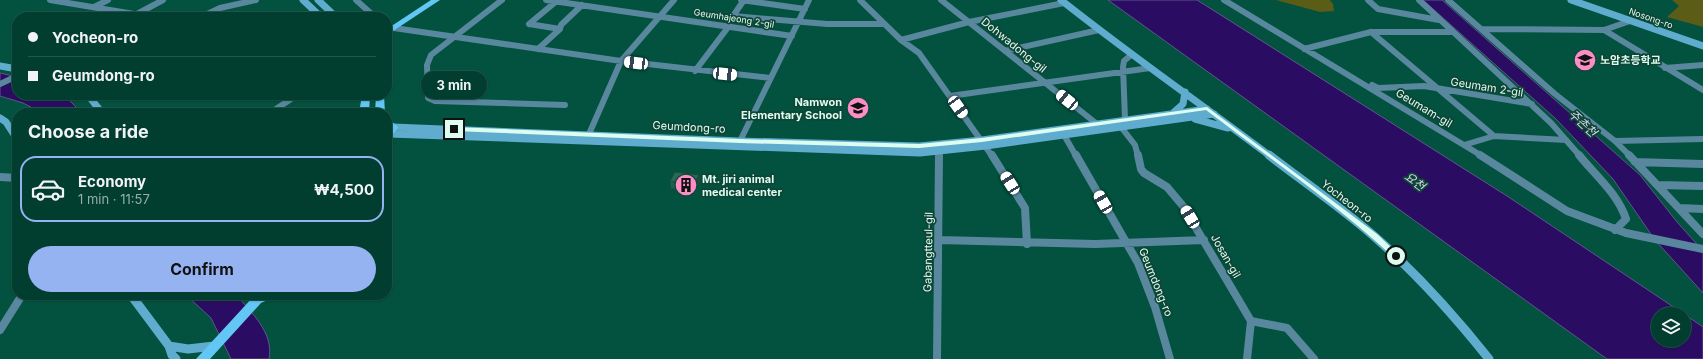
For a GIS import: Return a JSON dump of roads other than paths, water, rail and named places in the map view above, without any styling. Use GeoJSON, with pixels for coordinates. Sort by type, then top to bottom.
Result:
{"type":"FeatureCollection","features":[{"type":"Feature","properties":{"kind":"main road"},"geometry":{"type":"LineString","coordinates":[[392,28],[436,0]]}},
{"type":"Feature","properties":{"kind":"main road"},"geometry":{"type":"LineString","coordinates":[[202,359],[258,300]]}},
{"type":"Feature","properties":{"kind":"street"},"geometry":{"type":"LineString","coordinates":[[50,0],[124,12]]}},
{"type":"Feature","properties":{"kind":"street"},"geometry":{"type":"LineString","coordinates":[[94,7],[108,0]]}},
{"type":"Feature","properties":{"kind":"street"},"geometry":{"type":"LineString","coordinates":[[140,12],[163,0]]}},
{"type":"Feature","properties":{"kind":"street"},"geometry":{"type":"LineString","coordinates":[[212,12],[220,8],[256,0]]}},
{"type":"Feature","properties":{"kind":"street"},"geometry":{"type":"LineString","coordinates":[[303,0],[316,12]]}},
{"type":"Feature","properties":{"kind":"street"},"geometry":{"type":"LineString","coordinates":[[318,0],[331,12]]}},
{"type":"Feature","properties":{"kind":"street"},"geometry":{"type":"LineString","coordinates":[[502,0],[431,55],[427,65],[428,98],[435,101],[565,105]]}},
{"type":"Feature","properties":{"kind":"street","name":"Geumhajeong 2-gil"},"geometry":{"type":"LineString","coordinates":[[546,0],[792,36]]}},
{"type":"Feature","properties":{"kind":"street"},"geometry":{"type":"LineString","coordinates":[[589,134],[621,61],[674,0]]}},
{"type":"Feature","properties":{"kind":"street"},"geometry":{"type":"LineString","coordinates":[[743,0],[805,9]]}},
{"type":"Feature","properties":{"kind":"street","name":"Geumhajeong 2-gil"},"geometry":{"type":"LineString","coordinates":[[743,0],[733,16],[798,23]]}},
{"type":"Feature","properties":{"kind":"street"},"geometry":{"type":"LineString","coordinates":[[740,141],[810,0]]}},
{"type":"Feature","properties":{"kind":"street"},"geometry":{"type":"LineString","coordinates":[[860,0],[901,40],[919,53],[984,143],[1025,208],[1027,244]]}},
{"type":"Feature","properties":{"kind":"street","name":"Dohwadong-gil"},"geometry":{"type":"LineString","coordinates":[[941,0],[1097,124]]}},
{"type":"Feature","properties":{"kind":"street","name":"Geumam-gil"},"geometry":{"type":"LineString","coordinates":[[1224,0],[1308,49],[1464,145],[1566,211],[1615,230],[1703,249]]}},
{"type":"Feature","properties":{"kind":"street"},"geometry":{"type":"LineString","coordinates":[[1368,0],[1378,9],[1440,20]]}},
{"type":"Feature","properties":{"kind":"street"},"geometry":{"type":"LineString","coordinates":[[1419,0],[1532,104],[1566,140],[1602,182],[1624,210],[1626,219],[1615,230]]}},
{"type":"Feature","properties":{"kind":"street"},"geometry":{"type":"LineString","coordinates":[[1448,0],[1555,94],[1615,141],[1702,232]]}},
{"type":"Feature","properties":{"kind":"street","name":"Nosong-ro"},"geometry":{"type":"LineString","coordinates":[[1571,0],[1703,46]]}},
{"type":"Feature","properties":{"kind":"street"},"geometry":{"type":"LineString","coordinates":[[359,1],[370,12]]}},
{"type":"Feature","properties":{"kind":"street"},"geometry":{"type":"LineString","coordinates":[[558,1],[529,24],[560,29]]}},
{"type":"Feature","properties":{"kind":"street"},"geometry":{"type":"LineString","coordinates":[[969,22],[1060,1]]}},
{"type":"Feature","properties":{"kind":"street","name":"Yocheon-ro"},"geometry":{"type":"LineString","coordinates":[[1060,1],[1236,130],[1374,236],[1417,276],[1457,319],[1489,359]]}},
{"type":"Feature","properties":{"kind":"street"},"geometry":{"type":"LineString","coordinates":[[538,49],[560,29],[561,25],[582,5]]}},
{"type":"Feature","properties":{"kind":"street"},"geometry":{"type":"LineString","coordinates":[[1482,29],[1604,30],[1630,21]]}},
{"type":"Feature","properties":{"kind":"street","name":"Dohwadong-gil"},"geometry":{"type":"LineString","coordinates":[[901,40],[969,22]]}},
{"type":"Feature","properties":{"kind":"street"},"geometry":{"type":"LineString","coordinates":[[798,23],[884,24]]}},
{"type":"Feature","properties":{"kind":"street"},"geometry":{"type":"LineString","coordinates":[[695,71],[729,26]]}},
{"type":"Feature","properties":{"kind":"street"},"geometry":{"type":"LineString","coordinates":[[392,30],[695,71],[770,78]]}},
{"type":"Feature","properties":{"kind":"street"},"geometry":{"type":"LineString","coordinates":[[1005,51],[1099,30]]}},
{"type":"Feature","properties":{"kind":"street"},"geometry":{"type":"LineString","coordinates":[[1604,30],[1703,90]]}},
{"type":"Feature","properties":{"kind":"street"},"geometry":{"type":"LineString","coordinates":[[1308,49],[1371,32],[1452,32]]}},
{"type":"Feature","properties":{"kind":"street"},"geometry":{"type":"LineString","coordinates":[[1371,32],[1438,89]]}},
{"type":"Feature","properties":{"kind":"street","name":"Geumam 2-gil"},"geometry":{"type":"LineString","coordinates":[[1308,49],[1378,88],[1424,86],[1532,104]]}},
{"type":"Feature","properties":{"kind":"street"},"geometry":{"type":"LineString","coordinates":[[1125,119],[1124,61],[1132,55]]}},
{"type":"Feature","properties":{"kind":"street"},"geometry":{"type":"LineString","coordinates":[[1665,68],[1703,65]]}},
{"type":"Feature","properties":{"kind":"street"},"geometry":{"type":"LineString","coordinates":[[0,66],[12,68]]}},
{"type":"Feature","properties":{"kind":"street","name":"Dohwadong-gil"},"geometry":{"type":"LineString","coordinates":[[950,96],[1047,84],[1150,68]]}},
{"type":"Feature","properties":{"kind":"street"},"geometry":{"type":"LineString","coordinates":[[0,84],[12,78]]}},
{"type":"Feature","properties":{"kind":"street","name":"Geumam 2-gil"},"geometry":{"type":"LineString","coordinates":[[1438,89],[1494,136]]}},
{"type":"Feature","properties":{"kind":"street"},"geometry":{"type":"LineString","coordinates":[[1173,116],[1185,102],[1185,92]]}},
{"type":"Feature","properties":{"kind":"street"},"geometry":{"type":"LineString","coordinates":[[92,100],[98,108]]}},
{"type":"Feature","properties":{"kind":"street"},"geometry":{"type":"LineString","coordinates":[[277,108],[289,100]]}},
{"type":"Feature","properties":{"kind":"street","name":"Geumdong-ro"},"geometry":{"type":"LineString","coordinates":[[984,143],[1125,119],[1173,116],[1210,111]]}},
{"type":"Feature","properties":{"kind":"street"},"geometry":{"type":"LineString","coordinates":[[1173,116],[1203,120],[1236,130]]}},
{"type":"Feature","properties":{"kind":"street","name":"Geumdong-ro"},"geometry":{"type":"LineString","coordinates":[[392,129],[855,151],[938,148],[1064,135],[1121,127],[1173,116]]}},
{"type":"Feature","properties":{"kind":"street"},"geometry":{"type":"LineString","coordinates":[[0,118],[6,122],[12,132]]}},
{"type":"Feature","properties":{"kind":"street","name":"Josan-gil"},"geometry":{"type":"LineString","coordinates":[[1121,127],[1135,145],[1141,169],[1149,177],[1167,187],[1183,206],[1251,321]]}},
{"type":"Feature","properties":{"kind":"street","name":"Geumdong-ro"},"geometry":{"type":"LineString","coordinates":[[392,129],[589,134],[938,148]]}},
{"type":"Feature","properties":{"kind":"street","name":"Geumdong-ro"},"geometry":{"type":"LineString","coordinates":[[1064,135],[1138,263],[1156,307],[1170,359]]}},
{"type":"Feature","properties":{"kind":"street"},"geometry":{"type":"LineString","coordinates":[[1464,145],[1494,136],[1566,140]]}},
{"type":"Feature","properties":{"kind":"street"},"geometry":{"type":"LineString","coordinates":[[1615,141],[1699,139],[1703,145]]}},
{"type":"Feature","properties":{"kind":"street","name":"Gabangtteul-gil"},"geometry":{"type":"LineString","coordinates":[[937,359],[939,240],[938,148]]}},
{"type":"Feature","properties":{"kind":"street"},"geometry":{"type":"LineString","coordinates":[[1636,162],[1703,164]]}},
{"type":"Feature","properties":{"kind":"street"},"geometry":{"type":"LineString","coordinates":[[0,177],[12,178]]}},
{"type":"Feature","properties":{"kind":"street"},"geometry":{"type":"LineString","coordinates":[[1658,185],[1703,186]]}},
{"type":"Feature","properties":{"kind":"street"},"geometry":{"type":"LineString","coordinates":[[1679,208],[1703,209]]}},
{"type":"Feature","properties":{"kind":"street"},"geometry":{"type":"LineString","coordinates":[[939,240],[1027,244],[1204,240]]}},
{"type":"Feature","properties":{"kind":"street"},"geometry":{"type":"LineString","coordinates":[[0,330],[19,300]]}},
{"type":"Feature","properties":{"kind":"street"},"geometry":{"type":"LineString","coordinates":[[135,300],[169,346],[172,355],[176,359]]}},
{"type":"Feature","properties":{"kind":"street"},"geometry":{"type":"LineString","coordinates":[[1247,359],[1251,321],[1287,328],[1314,359]]}},
{"type":"Feature","properties":{"kind":"street"},"geometry":{"type":"LineString","coordinates":[[169,346],[188,349],[215,344]]}},
{"type":"Feature","properties":{"kind":"water","name":"요천"},"geometry":{"type":"Polygon","coordinates":[[[1108,0],[1197,0],[1507,196],[1674,307],[1651,307],[1651,347],[1691,347],[1691,319],[1703,327],[1703,359],[1607,359],[1108,0]]]}},
{"type":"Feature","properties":{"kind":"water"},"geometry":{"type":"Polygon","coordinates":[[[1423,0],[1442,0],[1640,175],[1677,222],[1703,251],[1703,293],[1655,240],[1613,179],[1556,119],[1423,0]]]}},
{"type":"Feature","properties":{"kind":"water"},"geometry":{"type":"Polygon","coordinates":[[[0,73],[12,76],[12,100],[0,96],[0,73]]]}},
{"type":"Feature","properties":{"kind":"water"},"geometry":{"type":"Polygon","coordinates":[[[13,100],[69,100],[77,108],[32,108],[13,100]]]}},
{"type":"Feature","properties":{"kind":"water"},"geometry":{"type":"Polygon","coordinates":[[[191,300],[241,300],[255,316],[265,332],[270,350],[269,359],[231,359],[211,318],[191,300]]]}},
{"type":"Feature","properties":{"kind":"place","name":"노암초등학교"},"geometry":{"type":"Point","coordinates":[1585,60]}},
{"type":"Feature","properties":{"kind":"place","name":"Namwon Elementary School"},"geometry":{"type":"Point","coordinates":[858,108]}},
{"type":"Feature","properties":{"kind":"place","name":"Mt. jiri animal medical center"},"geometry":{"type":"Point","coordinates":[686,185]}},
{"type":"Feature","properties":{"kind":"water label","name":"주촌천"},"geometry":{"type":"Point","coordinates":[1583,123]}}]}
